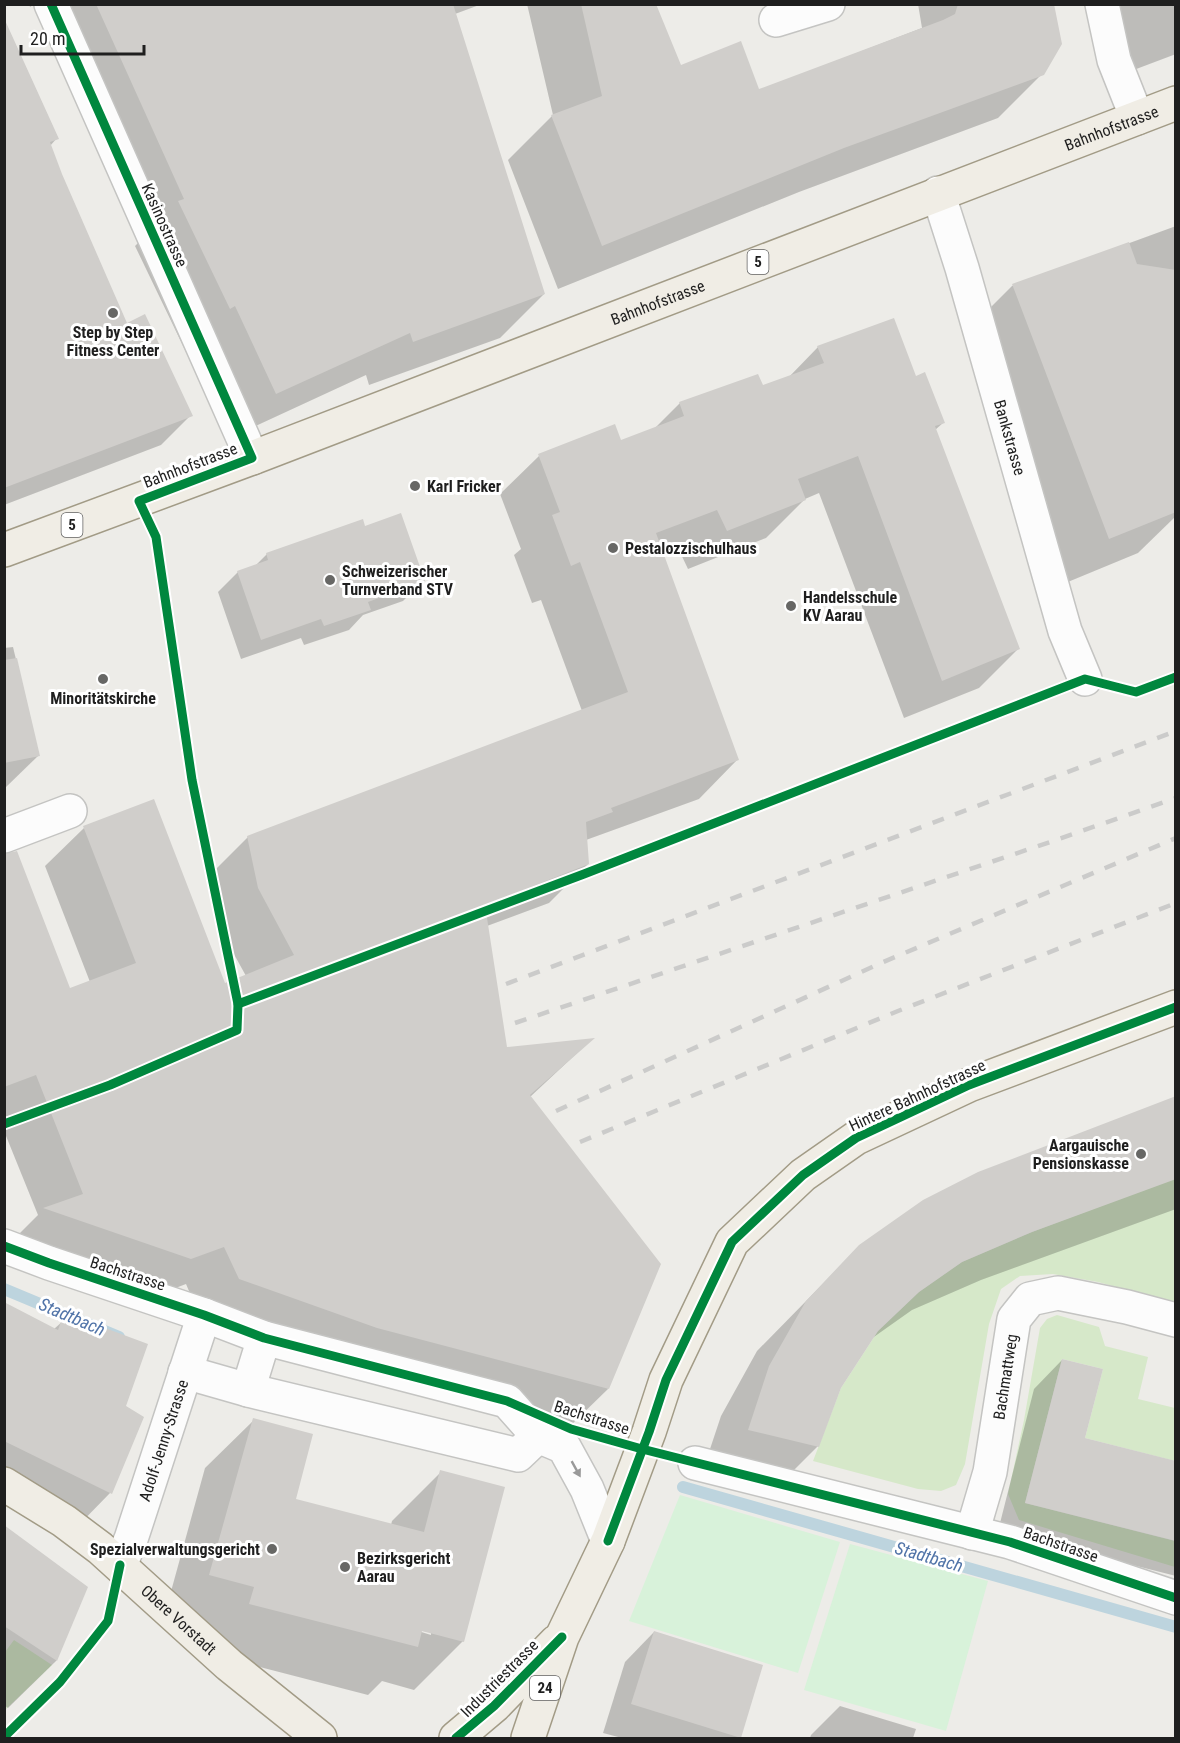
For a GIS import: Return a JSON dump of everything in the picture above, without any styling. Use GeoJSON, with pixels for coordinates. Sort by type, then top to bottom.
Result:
{"type":"FeatureCollection","features":[{"type":"Feature","properties":{"kind":"main road","name":"Bahnhofstrasse"},"geometry":{"type":"LineString","coordinates":[[4,550],[252,458],[1176,103]]}},
{"type":"Feature","properties":{"kind":"main road","name":"Hintere Bahnhofstrasse"},"geometry":{"type":"LineString","coordinates":[[528,1738],[562,1637],[608,1541],[666,1380],[732,1242],[803,1175],[856,1138],[969,1085],[1176,1007]]}},
{"type":"Feature","properties":{"kind":"main road","name":"Obere Vorstadt"},"geometry":{"type":"LineString","coordinates":[[4,1484],[64,1521],[120,1565],[229,1665],[320,1738]]}},
{"type":"Feature","properties":{"kind":"main road","name":"Industriestrasse"},"geometry":{"type":"LineString","coordinates":[[456,1738],[494,1706],[562,1637]]}},
{"type":"Feature","properties":{"kind":"street","name":"Kasinostrasse"},"geometry":{"type":"LineString","coordinates":[[51,4],[252,458]]}},
{"type":"Feature","properties":{"kind":"street"},"geometry":{"type":"LineString","coordinates":[[776,20],[828,4]]}},
{"type":"Feature","properties":{"kind":"street"},"geometry":{"type":"LineString","coordinates":[[1102,4],[1114,60],[1137,118]]}},
{"type":"Feature","properties":{"kind":"street","name":"Bankstrasse"},"geometry":{"type":"LineString","coordinates":[[938,193],[962,268],[1065,631],[1085,679]]}},
{"type":"Feature","properties":{"kind":"street"},"geometry":{"type":"LineString","coordinates":[[4,836],[70,811]]}},
{"type":"Feature","properties":{"kind":"street","name":"Bachstrasse"},"geometry":{"type":"LineString","coordinates":[[4,1246],[264,1338],[507,1401],[538,1436],[564,1447],[587,1489],[608,1541]]}},
{"type":"Feature","properties":{"kind":"street","name":"Bachmattweg"},"geometry":{"type":"LineString","coordinates":[[972,1533],[990,1472],[1014,1319],[1030,1299],[1058,1293],[1176,1320]]}},
{"type":"Feature","properties":{"kind":"street","name":"Adolf-Jenny-Strasse"},"geometry":{"type":"LineString","coordinates":[[120,1565],[204,1315]]}},
{"type":"Feature","properties":{"kind":"street"},"geometry":{"type":"LineString","coordinates":[[248,1390],[264,1338]]}},
{"type":"Feature","properties":{"kind":"street"},"geometry":{"type":"LineString","coordinates":[[185,1372],[248,1390],[518,1455],[538,1436]]}},
{"type":"Feature","properties":{"kind":"street","name":"Bachstrasse"},"geometry":{"type":"LineString","coordinates":[[695,1464],[1010,1542],[1176,1598]]}},
{"type":"Feature","properties":{"kind":"green space"},"geometry":{"type":"Polygon","coordinates":[[[1175,1178],[1175,1303],[1098,1282],[1053,1274],[1020,1276],[1001,1289],[989,1324],[965,1464],[956,1485],[941,1491],[918,1489],[813,1461],[841,1388],[878,1331],[919,1292],[962,1262],[1032,1232],[1175,1178]]]}},
{"type":"Feature","properties":{"kind":"green space"},"geometry":{"type":"Polygon","coordinates":[[[1057,1315],[1099,1327],[1105,1346],[1148,1357],[1138,1399],[1175,1408],[1175,1461],[1085,1438],[1103,1369],[1062,1359],[1025,1503],[1175,1541],[1175,1567],[1019,1520],[1008,1494],[1040,1328],[1047,1319],[1057,1315]]]}},
{"type":"Feature","properties":{"kind":"green space"},"geometry":{"type":"Polygon","coordinates":[[[680,1495],[840,1542],[798,1673],[629,1621],[680,1495]]]}},
{"type":"Feature","properties":{"kind":"green space"},"geometry":{"type":"Polygon","coordinates":[[[850,1544],[988,1581],[946,1731],[804,1690],[850,1544]]]}},
{"type":"Feature","properties":{"kind":"green space"},"geometry":{"type":"Polygon","coordinates":[[[14,1640],[52,1665],[5,1710],[5,1652],[14,1640]]]}},
{"type":"Feature","properties":{"kind":"building"},"geometry":{"type":"Polygon","coordinates":[[[96,4],[453,4],[545,294],[413,342],[410,333],[276,394],[235,306],[230,309],[178,201],[184,199],[96,4]]]}},
{"type":"Feature","properties":{"kind":"building"},"geometry":{"type":"Polygon","coordinates":[[[581,4],[656,4],[681,65],[741,41],[759,89],[943,20],[955,14],[958,4],[1054,4],[1062,44],[1044,75],[844,148],[602,246],[551,115],[602,96],[581,4]]]}},
{"type":"Feature","properties":{"kind":"building"},"geometry":{"type":"Polygon","coordinates":[[[4,18],[59,139],[50,142],[127,323],[145,314],[193,416],[4,488],[4,18]]]}},
{"type":"Feature","properties":{"kind":"building"},"geometry":{"type":"Polygon","coordinates":[[[1129,242],[1137,264],[1176,270],[1176,512],[1109,539],[1012,284],[1129,242]]]}},
{"type":"Feature","properties":{"kind":"building"},"geometry":{"type":"Polygon","coordinates":[[[894,318],[916,376],[925,372],[945,423],[935,426],[1020,649],[942,681],[858,456],[798,479],[806,500],[727,531],[717,510],[656,533],[739,760],[611,808],[613,812],[586,822],[589,864],[485,905],[507,1047],[595,1038],[530,1095],[661,1264],[609,1389],[377,1328],[239,1279],[224,1247],[191,1259],[43,1208],[83,1194],[36,1075],[4,1087],[4,854],[17,851],[70,988],[136,963],[83,826],[154,799],[225,983],[294,955],[258,888],[247,836],[628,692],[580,562],[571,566],[552,515],[560,512],[538,454],[615,424],[621,440],[684,416],[679,402],[758,374],[763,385],[824,363],[817,346],[894,318]]]}},
{"type":"Feature","properties":{"kind":"building"},"geometry":{"type":"Polygon","coordinates":[[[401,513],[425,581],[368,602],[371,610],[324,626],[321,619],[261,640],[237,571],[268,560],[266,553],[363,519],[365,526],[401,513]]]}},
{"type":"Feature","properties":{"kind":"building"},"geometry":{"type":"Polygon","coordinates":[[[17,658],[40,756],[4,763],[4,660],[17,658]]]}},
{"type":"Feature","properties":{"kind":"building"},"geometry":{"type":"Polygon","coordinates":[[[1176,1096],[1176,1179],[1032,1232],[962,1262],[919,1292],[878,1331],[841,1388],[819,1447],[748,1430],[769,1366],[806,1301],[859,1245],[923,1200],[978,1172],[1176,1096]]]}},
{"type":"Feature","properties":{"kind":"building"},"geometry":{"type":"Polygon","coordinates":[[[4,1302],[58,1330],[62,1319],[102,1334],[105,1328],[148,1344],[126,1406],[144,1417],[112,1494],[4,1441],[4,1302]]]}},
{"type":"Feature","properties":{"kind":"building"},"geometry":{"type":"Polygon","coordinates":[[[1062,1359],[1103,1369],[1085,1438],[1176,1461],[1176,1541],[1025,1503],[1062,1359]]]}},
{"type":"Feature","properties":{"kind":"building"},"geometry":{"type":"Polygon","coordinates":[[[253,1418],[313,1434],[296,1499],[424,1532],[440,1470],[505,1487],[464,1642],[422,1631],[418,1647],[249,1604],[254,1587],[209,1575],[253,1418]]]}},
{"type":"Feature","properties":{"kind":"building"},"geometry":{"type":"Polygon","coordinates":[[[4,1525],[88,1587],[57,1661],[4,1626],[4,1525]]]}},
{"type":"Feature","properties":{"kind":"building"},"geometry":{"type":"Polygon","coordinates":[[[654,1631],[763,1665],[741,1738],[631,1704],[654,1631]]]}},
{"type":"Feature","properties":{"kind":"waterway","name":"Stadtbach"},"geometry":{"type":"LineString","coordinates":[[4,1289],[119,1337]]}},
{"type":"Feature","properties":{"kind":"waterway","name":"Stadtbach"},"geometry":{"type":"LineString","coordinates":[[683,1487],[1176,1627]]}},
{"type":"Feature","properties":{"kind":"railway"},"geometry":{"type":"LineString","coordinates":[[506,984],[1176,731]]}},
{"type":"Feature","properties":{"kind":"railway"},"geometry":{"type":"LineString","coordinates":[[515,1023],[1176,798]]}},
{"type":"Feature","properties":{"kind":"railway"},"geometry":{"type":"LineString","coordinates":[[556,1111],[881,963],[1176,838]]}},
{"type":"Feature","properties":{"kind":"railway"},"geometry":{"type":"LineString","coordinates":[[580,1142],[898,1011],[1176,903]]}},
{"type":"Feature","properties":{"kind":"cycle path"},"geometry":{"type":"LineString","coordinates":[[4,1124],[110,1085],[237,1030],[238,1004],[192,780],[156,537],[139,501],[252,458],[51,4]]}},
{"type":"Feature","properties":{"kind":"cycle path"},"geometry":{"type":"LineString","coordinates":[[238,1004],[584,874],[1085,679],[1136,692],[1176,677]]}},
{"type":"Feature","properties":{"kind":"cycle path"},"geometry":{"type":"LineString","coordinates":[[608,1541],[666,1380],[732,1242],[803,1175],[856,1138],[969,1085],[1176,1007]]}},
{"type":"Feature","properties":{"kind":"cycle path"},"geometry":{"type":"LineString","coordinates":[[4,1246],[264,1338],[507,1401],[571,1429],[642,1449],[1010,1542],[1176,1598]]}},
{"type":"Feature","properties":{"kind":"cycle path"},"geometry":{"type":"LineString","coordinates":[[4,1737],[60,1682],[108,1621],[120,1565]]}},
{"type":"Feature","properties":{"kind":"cycle path"},"geometry":{"type":"LineString","coordinates":[[456,1738],[494,1706],[562,1637]]}},
{"type":"Feature","properties":{"kind":"place","name":"Step by Step Fitness Center"},"geometry":{"type":"Point","coordinates":[113,313]}},
{"type":"Feature","properties":{"kind":"place","name":"Karl Fricker"},"geometry":{"type":"Point","coordinates":[415,486]}},
{"type":"Feature","properties":{"kind":"place","name":"Pestalozzischulhaus"},"geometry":{"type":"Point","coordinates":[613,548]}},
{"type":"Feature","properties":{"kind":"place","name":"Schweizerischer Turnverband STV"},"geometry":{"type":"Point","coordinates":[330,580]}},
{"type":"Feature","properties":{"kind":"place","name":"Handelsschule KV Aarau"},"geometry":{"type":"Point","coordinates":[791,606]}},
{"type":"Feature","properties":{"kind":"place","name":"Minoritätskirche"},"geometry":{"type":"Point","coordinates":[103,679]}},
{"type":"Feature","properties":{"kind":"place","name":"Aargauische Pensionskasse"},"geometry":{"type":"Point","coordinates":[1141,1154]}},
{"type":"Feature","properties":{"kind":"place","name":"Spezialverwaltungsgericht"},"geometry":{"type":"Point","coordinates":[272,1549]}},
{"type":"Feature","properties":{"kind":"place","name":"Bezirksgericht Aarau"},"geometry":{"type":"Point","coordinates":[345,1567]}}]}
